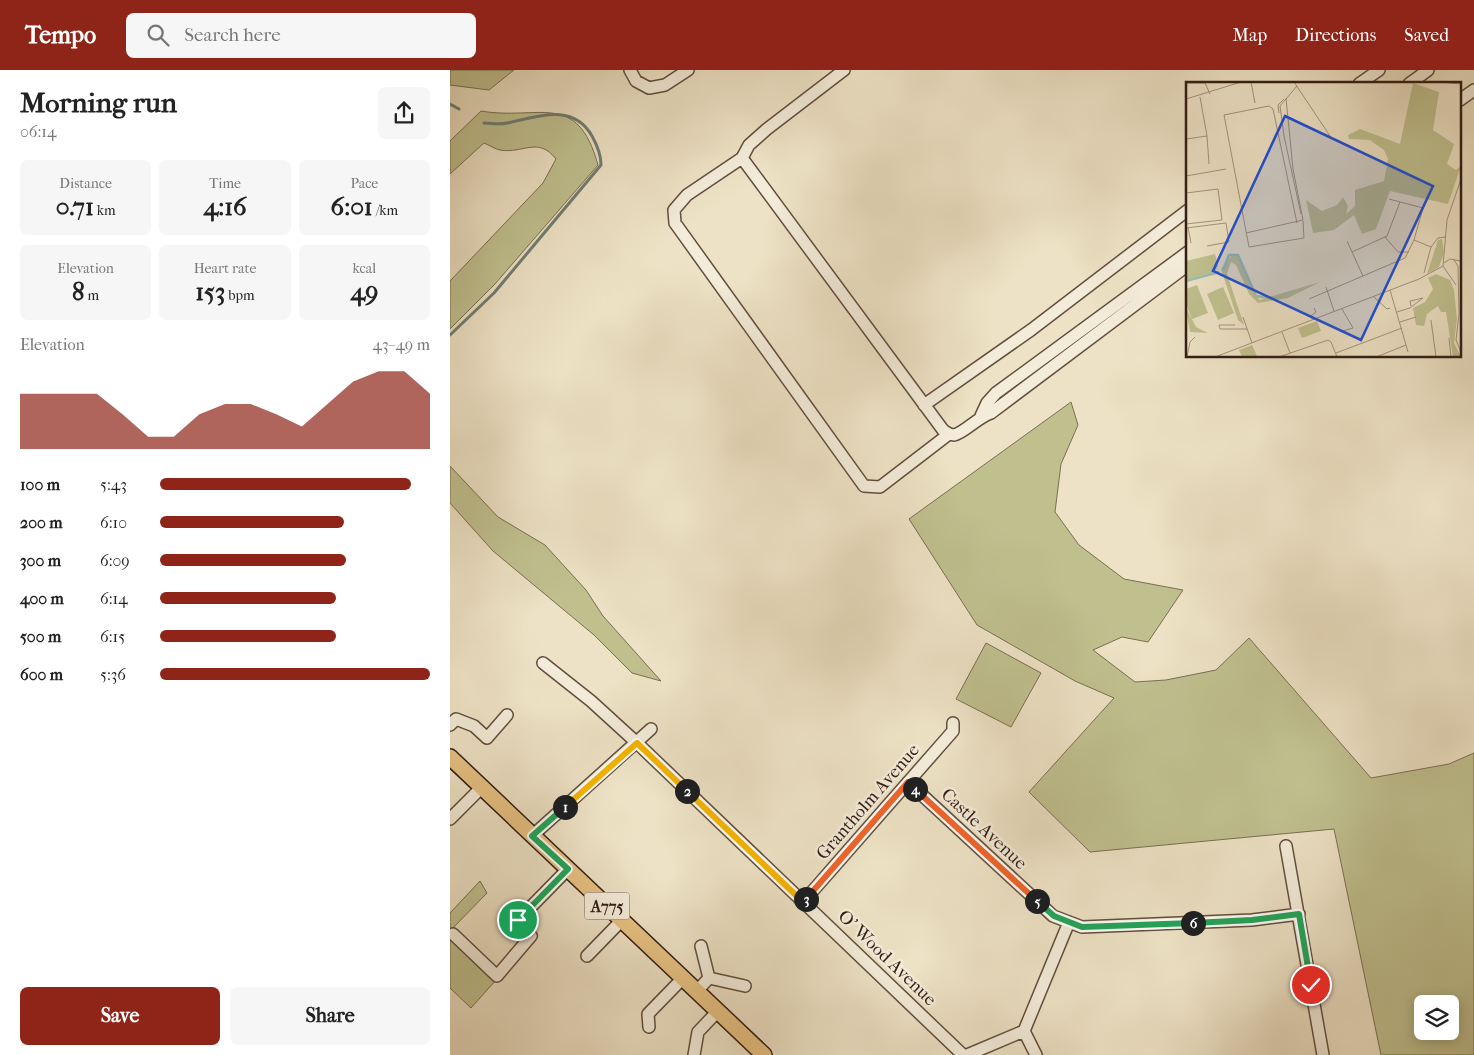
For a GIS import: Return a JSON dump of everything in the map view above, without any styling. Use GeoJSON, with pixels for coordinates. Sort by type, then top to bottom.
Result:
{"type":"FeatureCollection","features":[{"type":"Feature","properties":{"kind":"main road","name":"A775"},"geometry":{"type":"LineString","coordinates":[[450,757],[764,1055]]}},
{"type":"Feature","properties":{"kind":"street"},"geometry":{"type":"LineString","coordinates":[[630,70],[636,81],[649,88],[666,85],[688,70]]}},
{"type":"Feature","properties":{"kind":"street"},"geometry":{"type":"LineString","coordinates":[[844,70],[767,129],[749,146],[742,158],[687,195],[674,210],[675,222],[864,486],[880,487],[949,434]]}},
{"type":"Feature","properties":{"kind":"street"},"geometry":{"type":"LineString","coordinates":[[1362,82],[1379,70]]}},
{"type":"Feature","properties":{"kind":"street"},"geometry":{"type":"LineString","coordinates":[[1412,82],[1428,70]]}},
{"type":"Feature","properties":{"kind":"street"},"geometry":{"type":"LineString","coordinates":[[1462,99],[1474,90]]}},
{"type":"Feature","properties":{"kind":"street"},"geometry":{"type":"LineString","coordinates":[[742,158],[924,405],[943,430],[949,434],[955,435],[981,416],[991,413],[1186,267]]}},
{"type":"Feature","properties":{"kind":"street"},"geometry":{"type":"LineString","coordinates":[[924,405],[1032,330],[1186,212]]}},
{"type":"Feature","properties":{"kind":"street"},"geometry":{"type":"LineString","coordinates":[[981,416],[987,403],[996,393],[1186,253]]}},
{"type":"Feature","properties":{"kind":"street","name":"O' Wood Avenue"},"geometry":{"type":"LineString","coordinates":[[543,663],[637,743],[965,1055]]}},
{"type":"Feature","properties":{"kind":"street"},"geometry":{"type":"LineString","coordinates":[[450,725],[456,719],[474,726],[487,738],[507,715]]}},
{"type":"Feature","properties":{"kind":"street","name":"Grantholm Avenue"},"geometry":{"type":"LineString","coordinates":[[803,902],[953,731],[953,723]]}},
{"type":"Feature","properties":{"kind":"street"},"geometry":{"type":"LineString","coordinates":[[532,836],[651,730]]}},
{"type":"Feature","properties":{"kind":"street","name":"Castle Avenue"},"geometry":{"type":"LineString","coordinates":[[908,782],[1054,916],[1082,927],[1252,920],[1299,914]]}},
{"type":"Feature","properties":{"kind":"street"},"geometry":{"type":"LineString","coordinates":[[450,819],[481,788]]}},
{"type":"Feature","properties":{"kind":"street"},"geometry":{"type":"LineString","coordinates":[[1286,846],[1323,1055]]}},
{"type":"Feature","properties":{"kind":"street"},"geometry":{"type":"LineString","coordinates":[[453,934],[497,976],[531,936],[518,920],[568,869]]}},
{"type":"Feature","properties":{"kind":"street"},"geometry":{"type":"LineString","coordinates":[[587,956],[622,920]]}},
{"type":"Feature","properties":{"kind":"street"},"geometry":{"type":"LineString","coordinates":[[965,1055],[1024,1031],[1069,922]]}},
{"type":"Feature","properties":{"kind":"street"},"geometry":{"type":"LineString","coordinates":[[700,946],[709,978]]}},
{"type":"Feature","properties":{"kind":"street"},"geometry":{"type":"LineString","coordinates":[[649,1027],[648,1014],[683,978]]}},
{"type":"Feature","properties":{"kind":"street"},"geometry":{"type":"LineString","coordinates":[[709,978],[746,986]]}},
{"type":"Feature","properties":{"kind":"street"},"geometry":{"type":"LineString","coordinates":[[697,990],[709,978]]}},
{"type":"Feature","properties":{"kind":"street"},"geometry":{"type":"LineString","coordinates":[[694,1055],[698,1032],[718,1011]]}},
{"type":"Feature","properties":{"kind":"street"},"geometry":{"type":"LineString","coordinates":[[1024,1031],[1036,1055]]}},
{"type":"Feature","properties":{"kind":"green space"},"geometry":{"type":"Polygon","coordinates":[[[450,70],[514,70],[489,90],[450,85],[450,70]]]}},
{"type":"Feature","properties":{"kind":"green space"},"geometry":{"type":"Polygon","coordinates":[[[481,111],[553,113],[567,117],[579,126],[589,141],[598,165],[495,284],[450,329],[450,281],[543,183],[556,159],[543,148],[530,147],[508,151],[496,149],[484,143],[450,174],[450,141],[481,111]]]}},
{"type":"Feature","properties":{"kind":"green space"},"geometry":{"type":"Polygon","coordinates":[[[1071,402],[1078,425],[1061,464],[1055,512],[1079,545],[1124,579],[1183,590],[1148,642],[1122,637],[1093,650],[1135,682],[1166,680],[1216,670],[1249,638],[1371,778],[1449,764],[1474,753],[1474,1055],[1381,1055],[1334,829],[1090,852],[1029,792],[1114,698],[1075,681],[977,625],[909,519],[1071,402]]]}},
{"type":"Feature","properties":{"kind":"green space"},"geometry":{"type":"Polygon","coordinates":[[[450,466],[498,517],[545,545],[586,590],[603,616],[661,681],[632,673],[594,635],[493,551],[450,503],[450,466]]]}},
{"type":"Feature","properties":{"kind":"green space"},"geometry":{"type":"Polygon","coordinates":[[[986,643],[1041,673],[1011,727],[956,699],[986,643]]]}},
{"type":"Feature","properties":{"kind":"green space"},"geometry":{"type":"Polygon","coordinates":[[[480,881],[487,893],[450,931],[450,913],[480,881]]]}},
{"type":"Feature","properties":{"kind":"green space"},"geometry":{"type":"Polygon","coordinates":[[[450,936],[496,980],[471,1008],[450,988],[450,936]]]}},
{"type":"Feature","properties":{"kind":"waterway"},"geometry":{"type":"LineString","coordinates":[[450,104],[459,109]]}},
{"type":"Feature","properties":{"kind":"waterway"},"geometry":{"type":"LineString","coordinates":[[450,335],[494,293],[601,165],[598,150],[592,136],[584,125],[564,115],[553,114],[504,124],[484,123]]}},
{"type":"Feature","properties":{"kind":"route"},"geometry":{"type":"LineString","coordinates":[[518,920],[568,869],[532,836],[637,743],[803,902],[908,782],[1054,916],[1082,927],[1252,920],[1299,914],[1311,985]]}}]}
